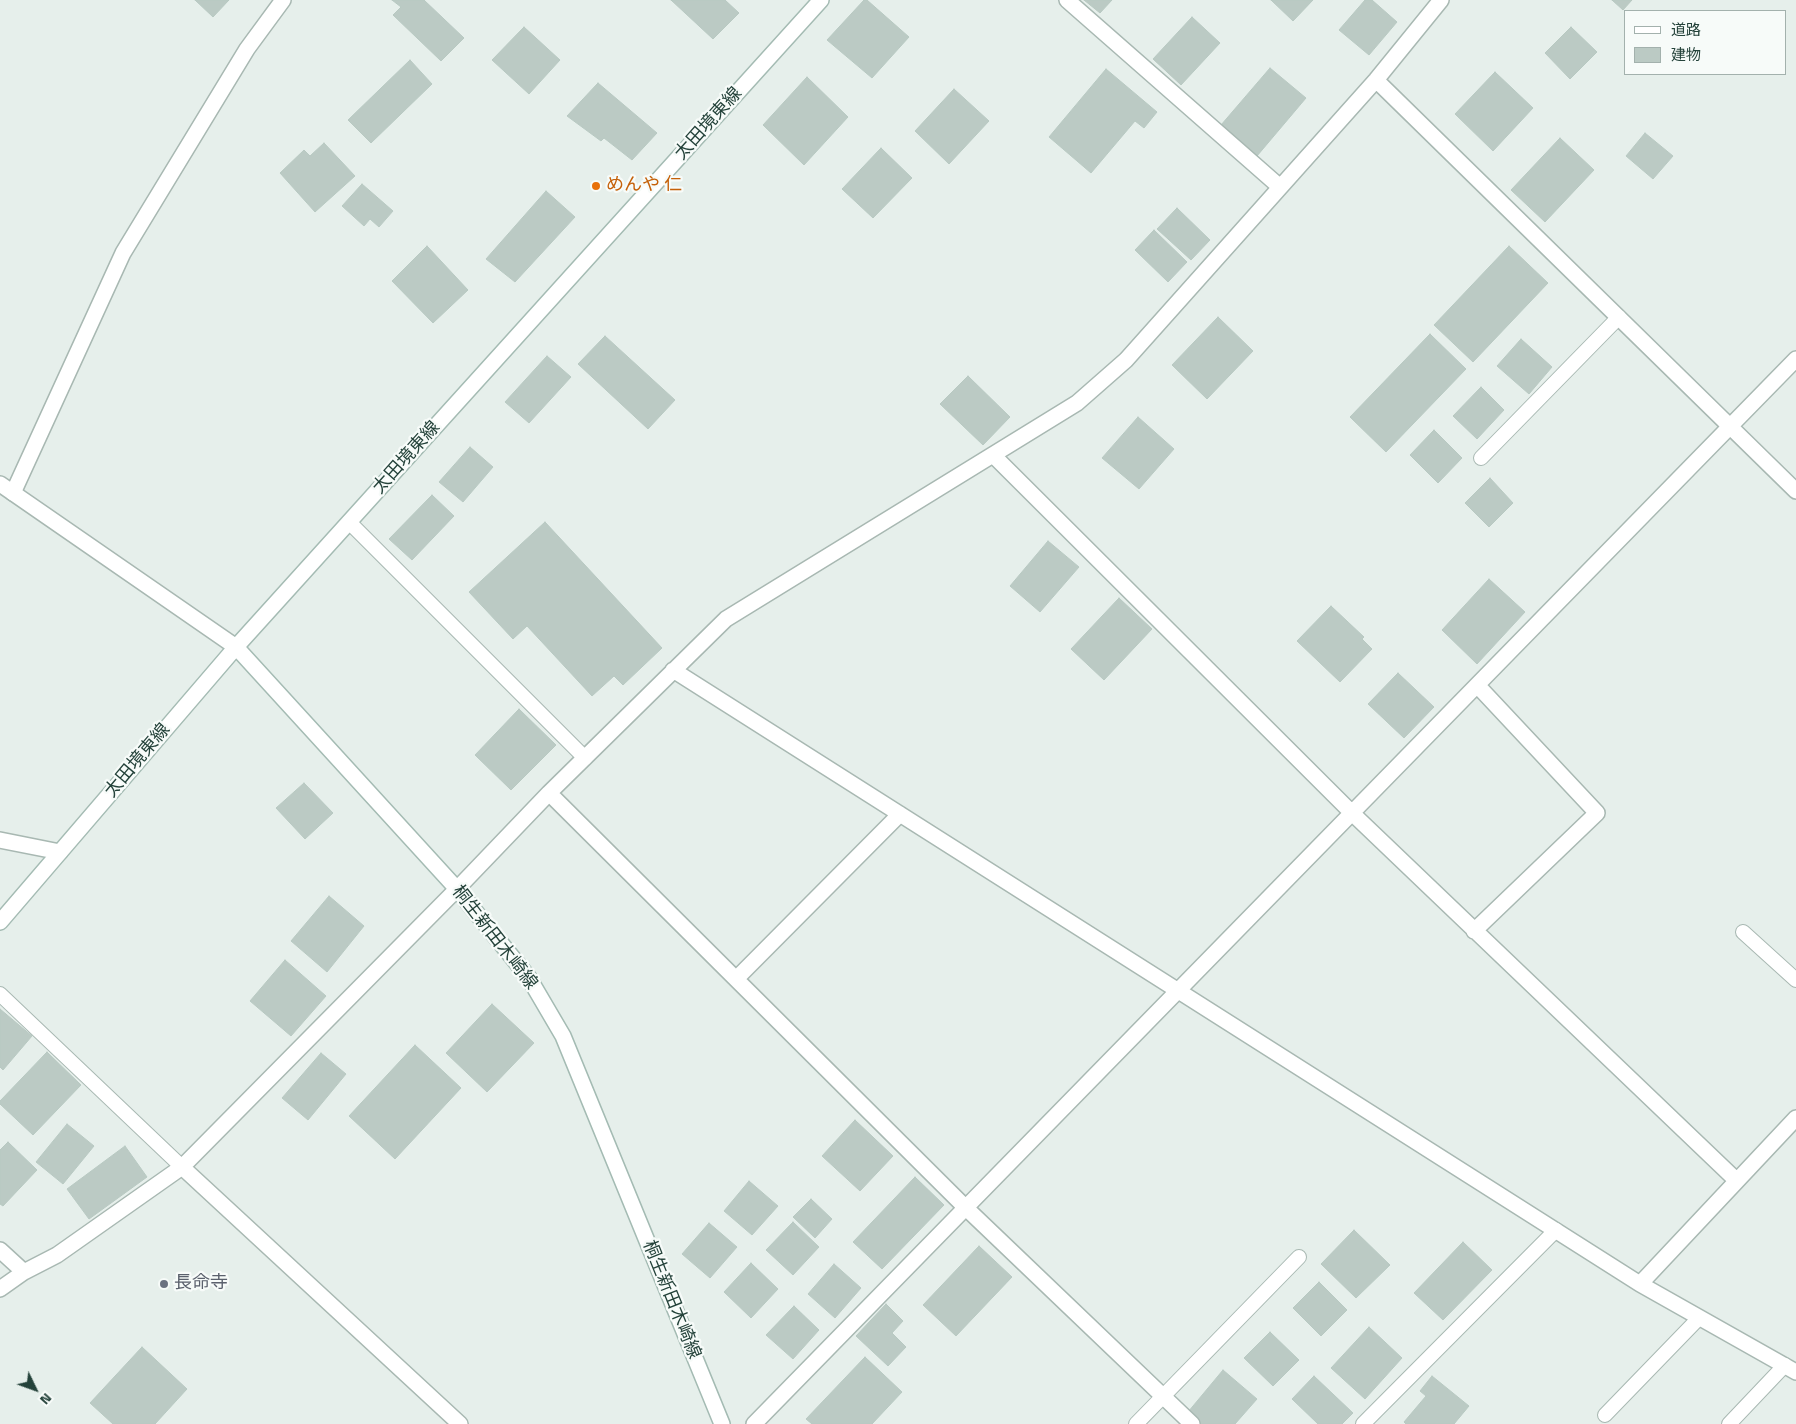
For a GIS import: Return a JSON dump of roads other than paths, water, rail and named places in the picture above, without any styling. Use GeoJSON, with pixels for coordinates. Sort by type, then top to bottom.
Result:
{"type":"FeatureCollection","features":[{"type":"Feature","properties":{"kind":"street"},"geometry":{"type":"LineString","coordinates":[[12,494],[123,253],[247,49],[283,0]]}},
{"type":"Feature","properties":{"kind":"street","name":"太田境東線"},"geometry":{"type":"LineString","coordinates":[[0,922],[236,647],[821,0]]}},
{"type":"Feature","properties":{"kind":"street"},"geometry":{"type":"LineString","coordinates":[[1067,0],[1280,187]]}},
{"type":"Feature","properties":{"kind":"street"},"geometry":{"type":"LineString","coordinates":[[0,1289],[24,1272],[57,1255],[182,1166],[457,889],[549,793],[726,619],[1077,402],[1126,360],[1376,80],[1441,0]]}},
{"type":"Feature","properties":{"kind":"street"},"geometry":{"type":"LineString","coordinates":[[1376,80],[1796,491]]}},
{"type":"Feature","properties":{"kind":"street"},"geometry":{"type":"LineString","coordinates":[[754,1424],[1796,359]]}},
{"type":"Feature","properties":{"kind":"street"},"geometry":{"type":"LineString","coordinates":[[993,454],[1352,813],[1736,1180]]}},
{"type":"Feature","properties":{"kind":"street","name":"桐生新田木崎線"},"geometry":{"type":"LineString","coordinates":[[0,484],[236,647],[457,889],[529,978],[563,1036],[722,1424]]}},
{"type":"Feature","properties":{"kind":"street"},"geometry":{"type":"LineString","coordinates":[[673,670],[1640,1284],[1790,1368]]}},
{"type":"Feature","properties":{"kind":"street"},"geometry":{"type":"LineString","coordinates":[[1474,931],[1597,812],[1477,686]]}},
{"type":"Feature","properties":{"kind":"street"},"geometry":{"type":"LineString","coordinates":[[549,793],[966,1208],[1192,1424]]}},
{"type":"Feature","properties":{"kind":"street"},"geometry":{"type":"LineString","coordinates":[[736,979],[900,814]]}},
{"type":"Feature","properties":{"kind":"street"},"geometry":{"type":"LineString","coordinates":[[0,840],[60,852]]}},
{"type":"Feature","properties":{"kind":"street"},"geometry":{"type":"LineString","coordinates":[[1640,1284],[1796,1118]]}},
{"type":"Feature","properties":{"kind":"street"},"geometry":{"type":"LineString","coordinates":[[182,1166],[460,1424]]}},
{"type":"Feature","properties":{"kind":"street"},"geometry":{"type":"LineString","coordinates":[[0,1250],[24,1272]]}},
{"type":"Feature","properties":{"kind":"lane"},"geometry":{"type":"LineString","coordinates":[[1481,458],[1619,317]]}},
{"type":"Feature","properties":{"kind":"lane"},"geometry":{"type":"LineString","coordinates":[[349,522],[584,758]]}},
{"type":"Feature","properties":{"kind":"lane"},"geometry":{"type":"LineString","coordinates":[[1743,932],[1796,980]]}},
{"type":"Feature","properties":{"kind":"lane"},"geometry":{"type":"LineString","coordinates":[[0,994],[182,1166]]}},
{"type":"Feature","properties":{"kind":"lane"},"geometry":{"type":"LineString","coordinates":[[1363,1424],[1556,1230]]}},
{"type":"Feature","properties":{"kind":"lane"},"geometry":{"type":"LineString","coordinates":[[1136,1424],[1299,1256]]}},
{"type":"Feature","properties":{"kind":"lane"},"geometry":{"type":"LineString","coordinates":[[1605,1415],[1699,1318]]}},
{"type":"Feature","properties":{"kind":"lane"},"geometry":{"type":"LineString","coordinates":[[1729,1424],[1790,1368]]}},
{"type":"Feature","properties":{"kind":"place","name":"めんや 仁"},"geometry":{"type":"Point","coordinates":[596,186]}},
{"type":"Feature","properties":{"kind":"place","name":"長命寺"},"geometry":{"type":"Point","coordinates":[164,1284]}}]}
